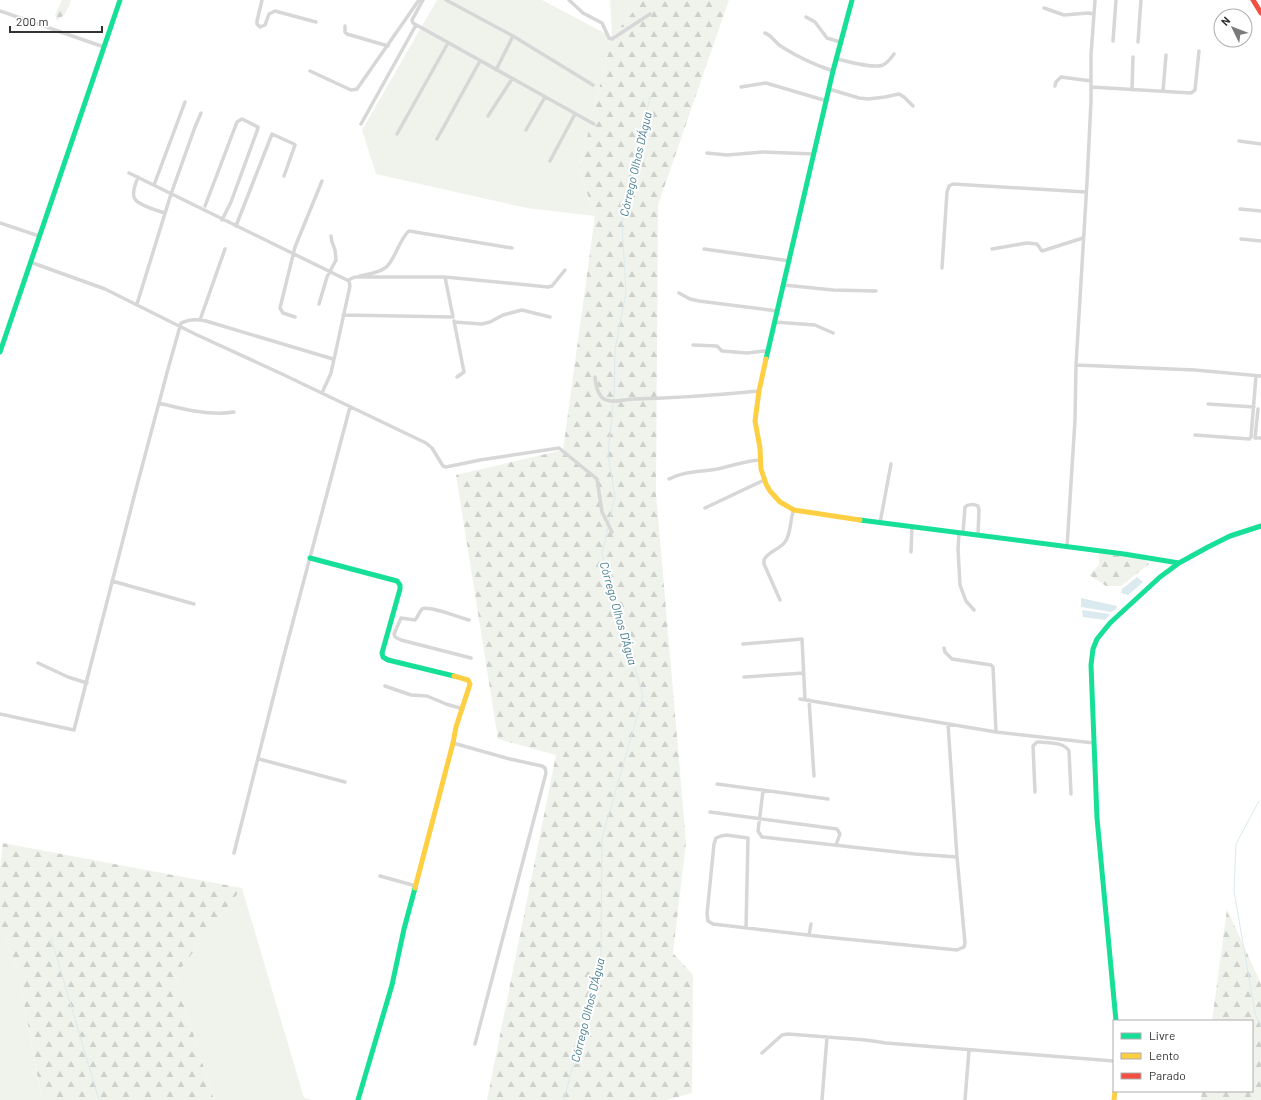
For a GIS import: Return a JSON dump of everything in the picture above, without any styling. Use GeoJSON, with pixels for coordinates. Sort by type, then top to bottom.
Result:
{"type":"FeatureCollection","features":[{"type":"Feature","properties":{"kind":"street"},"geometry":{"type":"LineString","coordinates":[[0,352],[120,0]]}},
{"type":"Feature","properties":{"kind":"street"},"geometry":{"type":"LineString","coordinates":[[262,0],[257,21],[257,24],[260,27],[265,25],[269,14],[273,11],[316,22]]}},
{"type":"Feature","properties":{"kind":"street"},"geometry":{"type":"LineString","coordinates":[[310,71],[351,90],[355,90],[360,87],[419,0]]}},
{"type":"Feature","properties":{"kind":"street"},"geometry":{"type":"LineString","coordinates":[[423,0],[412,20],[412,22],[416,25],[594,124]]}},
{"type":"Feature","properties":{"kind":"street"},"geometry":{"type":"LineString","coordinates":[[446,0],[513,36],[593,85]]}},
{"type":"Feature","properties":{"kind":"street"},"geometry":{"type":"LineString","coordinates":[[569,0],[583,13],[602,23],[609,38],[612,40],[650,14]]}},
{"type":"Feature","properties":{"kind":"street"},"geometry":{"type":"LineString","coordinates":[[852,0],[833,71],[760,391],[755,421],[761,447],[760,460],[764,480],[770,492],[776,499],[793,511],[1124,554],[1179,563]]}},
{"type":"Feature","properties":{"kind":"street"},"geometry":{"type":"LineString","coordinates":[[1067,547],[1075,420],[1076,365],[1095,0]]}},
{"type":"Feature","properties":{"kind":"street"},"geometry":{"type":"LineString","coordinates":[[1113,41],[1116,0]]}},
{"type":"Feature","properties":{"kind":"street"},"geometry":{"type":"LineString","coordinates":[[1138,42],[1142,0]]}},
{"type":"Feature","properties":{"kind":"street"},"geometry":{"type":"LineString","coordinates":[[1253,0],[1261,13]]}},
{"type":"Feature","properties":{"kind":"street"},"geometry":{"type":"LineString","coordinates":[[1044,8],[1064,14],[1094,14]]}},
{"type":"Feature","properties":{"kind":"street"},"geometry":{"type":"LineString","coordinates":[[0,11],[104,47]]}},
{"type":"Feature","properties":{"kind":"street"},"geometry":{"type":"LineString","coordinates":[[806,17],[815,22],[827,38],[840,42]]}},
{"type":"Feature","properties":{"kind":"street"},"geometry":{"type":"LineString","coordinates":[[362,124],[416,25]]}},
{"type":"Feature","properties":{"kind":"street"},"geometry":{"type":"LineString","coordinates":[[345,26],[347,34],[388,46]]}},
{"type":"Feature","properties":{"kind":"street"},"geometry":{"type":"LineString","coordinates":[[765,33],[771,36],[775,42],[786,50],[811,63],[833,71]]}},
{"type":"Feature","properties":{"kind":"street"},"geometry":{"type":"LineString","coordinates":[[496,70],[513,36]]}},
{"type":"Feature","properties":{"kind":"street"},"geometry":{"type":"LineString","coordinates":[[397,134],[448,43]]}},
{"type":"Feature","properties":{"kind":"street"},"geometry":{"type":"LineString","coordinates":[[1091,87],[1191,93],[1195,90],[1199,51]]}},
{"type":"Feature","properties":{"kind":"street"},"geometry":{"type":"LineString","coordinates":[[836,59],[863,65],[877,66],[884,64],[894,54]]}},
{"type":"Feature","properties":{"kind":"street"},"geometry":{"type":"LineString","coordinates":[[1163,91],[1166,55]]}},
{"type":"Feature","properties":{"kind":"street"},"geometry":{"type":"LineString","coordinates":[[1132,90],[1133,57]]}},
{"type":"Feature","properties":{"kind":"street"},"geometry":{"type":"LineString","coordinates":[[437,139],[480,61]]}},
{"type":"Feature","properties":{"kind":"street"},"geometry":{"type":"LineString","coordinates":[[1055,86],[1056,82],[1061,77],[1091,81]]}},
{"type":"Feature","properties":{"kind":"street"},"geometry":{"type":"LineString","coordinates":[[488,116],[512,79]]}},
{"type":"Feature","properties":{"kind":"street"},"geometry":{"type":"LineString","coordinates":[[741,87],[766,83],[827,101]]}},
{"type":"Feature","properties":{"kind":"street"},"geometry":{"type":"LineString","coordinates":[[829,89],[859,98],[868,99],[898,94],[904,97],[913,106]]}},
{"type":"Feature","properties":{"kind":"street"},"geometry":{"type":"LineString","coordinates":[[526,130],[545,97]]}},
{"type":"Feature","properties":{"kind":"street"},"geometry":{"type":"LineString","coordinates":[[154,185],[185,102]]}},
{"type":"Feature","properties":{"kind":"street"},"geometry":{"type":"LineString","coordinates":[[137,304],[171,194],[194,127],[201,113]]}},
{"type":"Feature","properties":{"kind":"street"},"geometry":{"type":"LineString","coordinates":[[550,161],[575,114]]}},
{"type":"Feature","properties":{"kind":"street"},"geometry":{"type":"LineString","coordinates":[[205,206],[237,122],[242,119],[255,125],[258,128],[257,131],[222,220]]}},
{"type":"Feature","properties":{"kind":"street"},"geometry":{"type":"LineString","coordinates":[[236,226],[272,134],[295,145],[284,176]]}},
{"type":"Feature","properties":{"kind":"street"},"geometry":{"type":"LineString","coordinates":[[1239,141],[1261,144]]}},
{"type":"Feature","properties":{"kind":"street"},"geometry":{"type":"LineString","coordinates":[[707,153],[727,155],[763,152],[814,154]]}},
{"type":"Feature","properties":{"kind":"street"},"geometry":{"type":"LineString","coordinates":[[129,173],[222,220],[348,280],[385,268],[409,231],[512,248]]}},
{"type":"Feature","properties":{"kind":"street"},"geometry":{"type":"LineString","coordinates":[[138,177],[134,191],[134,197],[137,202],[165,214]]}},
{"type":"Feature","properties":{"kind":"street"},"geometry":{"type":"LineString","coordinates":[[295,317],[283,314],[280,310],[294,254],[311,205],[322,181]]}},
{"type":"Feature","properties":{"kind":"street"},"geometry":{"type":"LineString","coordinates":[[942,268],[947,192],[949,186],[953,184],[1086,192]]}},
{"type":"Feature","properties":{"kind":"street"},"geometry":{"type":"LineString","coordinates":[[1240,209],[1261,211]]}},
{"type":"Feature","properties":{"kind":"street"},"geometry":{"type":"LineString","coordinates":[[0,223],[39,236]]}},
{"type":"Feature","properties":{"kind":"street"},"geometry":{"type":"LineString","coordinates":[[319,304],[324,286],[334,266],[336,256],[331,236]]}},
{"type":"Feature","properties":{"kind":"street"},"geometry":{"type":"LineString","coordinates":[[992,248],[1027,243],[1037,244],[1042,251],[1083,238]]}},
{"type":"Feature","properties":{"kind":"street"},"geometry":{"type":"LineString","coordinates":[[1241,239],[1261,241]]}},
{"type":"Feature","properties":{"kind":"street"},"geometry":{"type":"LineString","coordinates":[[200,320],[225,249]]}},
{"type":"Feature","properties":{"kind":"street"},"geometry":{"type":"LineString","coordinates":[[704,249],[790,261]]}},
{"type":"Feature","properties":{"kind":"street"},"geometry":{"type":"LineString","coordinates":[[30,262],[105,289],[180,327],[426,443],[432,448],[441,464],[446,467],[480,460],[559,448],[597,478],[602,512],[612,532]]}},
{"type":"Feature","properties":{"kind":"street"},"geometry":{"type":"LineString","coordinates":[[355,277],[444,277],[549,287],[565,270]]}},
{"type":"Feature","properties":{"kind":"street"},"geometry":{"type":"LineString","coordinates":[[444,277],[464,372],[457,377]]}},
{"type":"Feature","properties":{"kind":"street"},"geometry":{"type":"LineString","coordinates":[[322,393],[330,377],[350,285],[348,280]]}},
{"type":"Feature","properties":{"kind":"street"},"geometry":{"type":"LineString","coordinates":[[784,286],[833,290],[876,291]]}},
{"type":"Feature","properties":{"kind":"street"},"geometry":{"type":"LineString","coordinates":[[679,294],[699,301],[778,311]]}},
{"type":"Feature","properties":{"kind":"street"},"geometry":{"type":"LineString","coordinates":[[454,322],[482,324],[490,322],[503,315],[522,310],[550,317]]}},
{"type":"Feature","properties":{"kind":"street"},"geometry":{"type":"LineString","coordinates":[[343,315],[453,318]]}},
{"type":"Feature","properties":{"kind":"street"},"geometry":{"type":"LineString","coordinates":[[0,714],[74,730],[181,323],[185,321],[200,320],[333,359]]}},
{"type":"Feature","properties":{"kind":"street"},"geometry":{"type":"LineString","coordinates":[[775,322],[815,325],[832,333]]}},
{"type":"Feature","properties":{"kind":"street"},"geometry":{"type":"LineString","coordinates":[[693,345],[717,346],[722,351],[747,353],[764,351],[769,352]]}},
{"type":"Feature","properties":{"kind":"street"},"geometry":{"type":"LineString","coordinates":[[1076,365],[1195,370],[1259,376],[1253,433],[1250,438],[1195,435]]}},
{"type":"Feature","properties":{"kind":"street"},"geometry":{"type":"LineString","coordinates":[[595,377],[599,393],[605,399],[611,401],[760,391]]}},
{"type":"Feature","properties":{"kind":"street"},"geometry":{"type":"LineString","coordinates":[[159,403],[189,410],[223,413],[234,412]]}},
{"type":"Feature","properties":{"kind":"street"},"geometry":{"type":"LineString","coordinates":[[1208,404],[1256,408]]}},
{"type":"Feature","properties":{"kind":"street"},"geometry":{"type":"LineString","coordinates":[[234,853],[285,652],[350,407]]}},
{"type":"Feature","properties":{"kind":"street"},"geometry":{"type":"LineString","coordinates":[[1256,408],[1255,438],[1261,438]]}},
{"type":"Feature","properties":{"kind":"street"},"geometry":{"type":"LineString","coordinates":[[669,479],[687,472],[712,470],[748,461],[760,460]]}},
{"type":"Feature","properties":{"kind":"street"},"geometry":{"type":"LineString","coordinates":[[880,523],[891,464]]}},
{"type":"Feature","properties":{"kind":"street"},"geometry":{"type":"LineString","coordinates":[[705,508],[764,480]]}},
{"type":"Feature","properties":{"kind":"street"},"geometry":{"type":"LineString","coordinates":[[974,610],[966,601],[960,585],[958,549],[964,510],[967,505],[978,506],[978,535]]}},
{"type":"Feature","properties":{"kind":"street"},"geometry":{"type":"LineString","coordinates":[[780,600],[764,564],[764,560],[768,554],[785,542],[789,533],[793,511]]}},
{"type":"Feature","properties":{"kind":"street"},"geometry":{"type":"LineString","coordinates":[[911,552],[912,526]]}},
{"type":"Feature","properties":{"kind":"street"},"geometry":{"type":"LineString","coordinates":[[1116,1020],[1097,818],[1091,666],[1093,649],[1096,641],[1110,623],[1160,577],[1179,563],[1230,536],[1261,526]]}},
{"type":"Feature","properties":{"kind":"street"},"geometry":{"type":"LineString","coordinates":[[310,558],[397,581],[400,587],[382,652],[383,657],[388,660],[468,680],[470,682],[463,709],[456,727],[404,929],[392,985],[358,1100]]}},
{"type":"Feature","properties":{"kind":"street"},"geometry":{"type":"LineString","coordinates":[[112,581],[194,604]]}},
{"type":"Feature","properties":{"kind":"street"},"geometry":{"type":"LineString","coordinates":[[392,617],[415,620],[425,608],[469,620]]}},
{"type":"Feature","properties":{"kind":"street"},"geometry":{"type":"LineString","coordinates":[[401,618],[395,629],[395,637],[401,640],[471,658]]}},
{"type":"Feature","properties":{"kind":"street"},"geometry":{"type":"LineString","coordinates":[[743,644],[802,639],[814,776]]}},
{"type":"Feature","properties":{"kind":"street"},"geometry":{"type":"LineString","coordinates":[[944,648],[945,652],[952,659],[990,665],[993,667],[996,732]]}},
{"type":"Feature","properties":{"kind":"street"},"geometry":{"type":"LineString","coordinates":[[38,663],[74,679],[87,683]]}},
{"type":"Feature","properties":{"kind":"street"},"geometry":{"type":"LineString","coordinates":[[744,677],[804,673]]}},
{"type":"Feature","properties":{"kind":"street"},"geometry":{"type":"LineString","coordinates":[[385,686],[411,695],[427,696],[463,709]]}},
{"type":"Feature","properties":{"kind":"street"},"geometry":{"type":"LineString","coordinates":[[800,699],[845,705],[996,732],[1094,743]]}},
{"type":"Feature","properties":{"kind":"street"},"geometry":{"type":"LineString","coordinates":[[746,928],[748,838],[721,836],[716,838],[714,844],[707,917],[713,924],[746,928],[809,935],[957,950],[962,948],[965,943],[957,857],[948,724]]}},
{"type":"Feature","properties":{"kind":"street"},"geometry":{"type":"LineString","coordinates":[[1050,743],[1051,738]]}},
{"type":"Feature","properties":{"kind":"street"},"geometry":{"type":"LineString","coordinates":[[1035,792],[1033,746],[1037,742],[1040,742],[1063,745],[1069,750],[1070,794]]}},
{"type":"Feature","properties":{"kind":"street"},"geometry":{"type":"LineString","coordinates":[[453,743],[542,766],[545,768],[546,773],[475,1044]]}},
{"type":"Feature","properties":{"kind":"street"},"geometry":{"type":"LineString","coordinates":[[259,759],[346,782]]}},
{"type":"Feature","properties":{"kind":"street"},"geometry":{"type":"LineString","coordinates":[[717,784],[828,799]]}},
{"type":"Feature","properties":{"kind":"street"},"geometry":{"type":"LineString","coordinates":[[763,791],[758,832],[762,837],[915,854],[957,857]]}},
{"type":"Feature","properties":{"kind":"street"},"geometry":{"type":"LineString","coordinates":[[710,812],[837,829],[840,834],[836,845]]}},
{"type":"Feature","properties":{"kind":"street"},"geometry":{"type":"LineString","coordinates":[[380,876],[416,886]]}},
{"type":"Feature","properties":{"kind":"street"},"geometry":{"type":"LineString","coordinates":[[809,935],[811,924]]}},
{"type":"Feature","properties":{"kind":"street"},"geometry":{"type":"LineString","coordinates":[[762,1054],[785,1034],[1113,1061]]}},
{"type":"Feature","properties":{"kind":"street"},"geometry":{"type":"LineString","coordinates":[[822,1100],[827,1037]]}},
{"type":"Feature","properties":{"kind":"street"},"geometry":{"type":"LineString","coordinates":[[965,1100],[970,1050]]}},
{"type":"Feature","properties":{"kind":"green space"},"geometry":{"type":"Polygon","coordinates":[[[62,0],[71,0],[65,14],[57,21],[55,15],[62,0]]]}},
{"type":"Feature","properties":{"kind":"green space"},"geometry":{"type":"Polygon","coordinates":[[[437,0],[542,0],[612,37],[579,169],[595,216],[527,208],[376,174],[362,130],[437,0]]]}},
{"type":"Feature","properties":{"kind":"green space"},"geometry":{"type":"Polygon","coordinates":[[[610,0],[643,0],[612,37],[610,0]]]}},
{"type":"Feature","properties":{"kind":"green space"},"geometry":{"type":"Polygon","coordinates":[[[643,0],[729,0],[658,205],[656,493],[686,842],[673,953],[693,975],[692,1093],[667,1100],[487,1100],[556,755],[498,739],[456,475],[563,450],[595,216],[579,169],[612,37],[643,0]]]}},
{"type":"Feature","properties":{"kind":"green space"},"geometry":{"type":"Polygon","coordinates":[[[1099,553],[1145,559],[1149,564],[1121,586],[1106,586],[1089,575],[1099,565],[1099,553]]]}},
{"type":"Feature","properties":{"kind":"green space"},"geometry":{"type":"Polygon","coordinates":[[[3,843],[242,888],[175,976],[214,1100],[42,1100],[18,971],[0,925],[0,868],[3,843]]]}},
{"type":"Feature","properties":{"kind":"green space"},"geometry":{"type":"Polygon","coordinates":[[[242,888],[304,1098],[313,1100],[214,1100],[175,976],[242,888]]]}},
{"type":"Feature","properties":{"kind":"green space"},"geometry":{"type":"Polygon","coordinates":[[[1227,909],[1261,984],[1261,1100],[1201,1100],[1202,1092],[1253,1092],[1253,1020],[1212,1020],[1227,909]]]}},
{"type":"Feature","properties":{"kind":"green space"},"geometry":{"type":"Polygon","coordinates":[[[0,925],[18,971],[42,1100],[0,1100],[0,925]]]}},
{"type":"Feature","properties":{"kind":"shaded area"},"geometry":{"type":"Polygon","coordinates":[[[1137,577],[1143,582],[1128,595],[1121,593],[1122,589],[1137,577]]]}},
{"type":"Feature","properties":{"kind":"shaded area"},"geometry":{"type":"Polygon","coordinates":[[[1081,598],[1117,606],[1116,609],[1111,612],[1081,607],[1081,598]]]}},
{"type":"Feature","properties":{"kind":"shaded area"},"geometry":{"type":"Polygon","coordinates":[[[1082,610],[1110,614],[1105,620],[1083,617],[1082,610]]]}},
{"type":"Feature","properties":{"kind":"waterway","name":"Córrego Olhos D'Água"},"geometry":{"type":"LineString","coordinates":[[614,400],[615,350],[626,292],[622,223],[650,97]]}},
{"type":"Feature","properties":{"kind":"waterway","name":"Córrego Olhos D'Água"},"geometry":{"type":"LineString","coordinates":[[609,522],[615,497],[608,455],[613,403]]}},
{"type":"Feature","properties":{"kind":"waterway","name":"Córrego Olhos D'Água"},"geometry":{"type":"LineString","coordinates":[[564,1100],[601,955],[602,838],[643,696],[602,554],[608,527]]}},
{"type":"Feature","properties":{"kind":"waterway"},"geometry":{"type":"LineString","coordinates":[[1259,801],[1236,844],[1234,891],[1255,1013],[1261,1026]]}},
{"type":"Feature","properties":{"kind":"waterway"},"geometry":{"type":"LineString","coordinates":[[51,938],[99,1100]]}},
{"type":"Feature","properties":{"kind":"traffic: fast"},"geometry":{"type":"LineString","coordinates":[[0,352],[120,0]]}},
{"type":"Feature","properties":{"kind":"traffic: fast"},"geometry":{"type":"LineString","coordinates":[[766,359],[833,71],[852,0]]}},
{"type":"Feature","properties":{"kind":"traffic: fast"},"geometry":{"type":"LineString","coordinates":[[860,520],[1124,554],[1179,563]]}},
{"type":"Feature","properties":{"kind":"traffic: fast"},"geometry":{"type":"LineString","coordinates":[[1116,1020],[1097,818],[1091,665],[1093,649],[1097,639],[1110,623],[1160,577],[1179,563],[1230,536],[1261,526]]}},
{"type":"Feature","properties":{"kind":"traffic: fast"},"geometry":{"type":"LineString","coordinates":[[310,558],[397,581],[400,585],[400,589],[382,653],[383,657],[388,660],[454,676]]}},
{"type":"Feature","properties":{"kind":"traffic: fast"},"geometry":{"type":"LineString","coordinates":[[358,1100],[392,985],[404,929],[415,888]]}},
{"type":"Feature","properties":{"kind":"traffic: slow"},"geometry":{"type":"LineString","coordinates":[[766,359],[759,391],[755,421],[760,448],[761,469],[770,491],[780,502],[794,510],[860,520]]}},
{"type":"Feature","properties":{"kind":"traffic: slow"},"geometry":{"type":"LineString","coordinates":[[415,888],[456,727],[470,684],[468,680],[454,676]]}},
{"type":"Feature","properties":{"kind":"traffic: slow"},"geometry":{"type":"LineString","coordinates":[[1114,1100],[1115,1092]]}},
{"type":"Feature","properties":{"kind":"traffic: jam"},"geometry":{"type":"LineString","coordinates":[[1253,0],[1261,13]]}}]}
